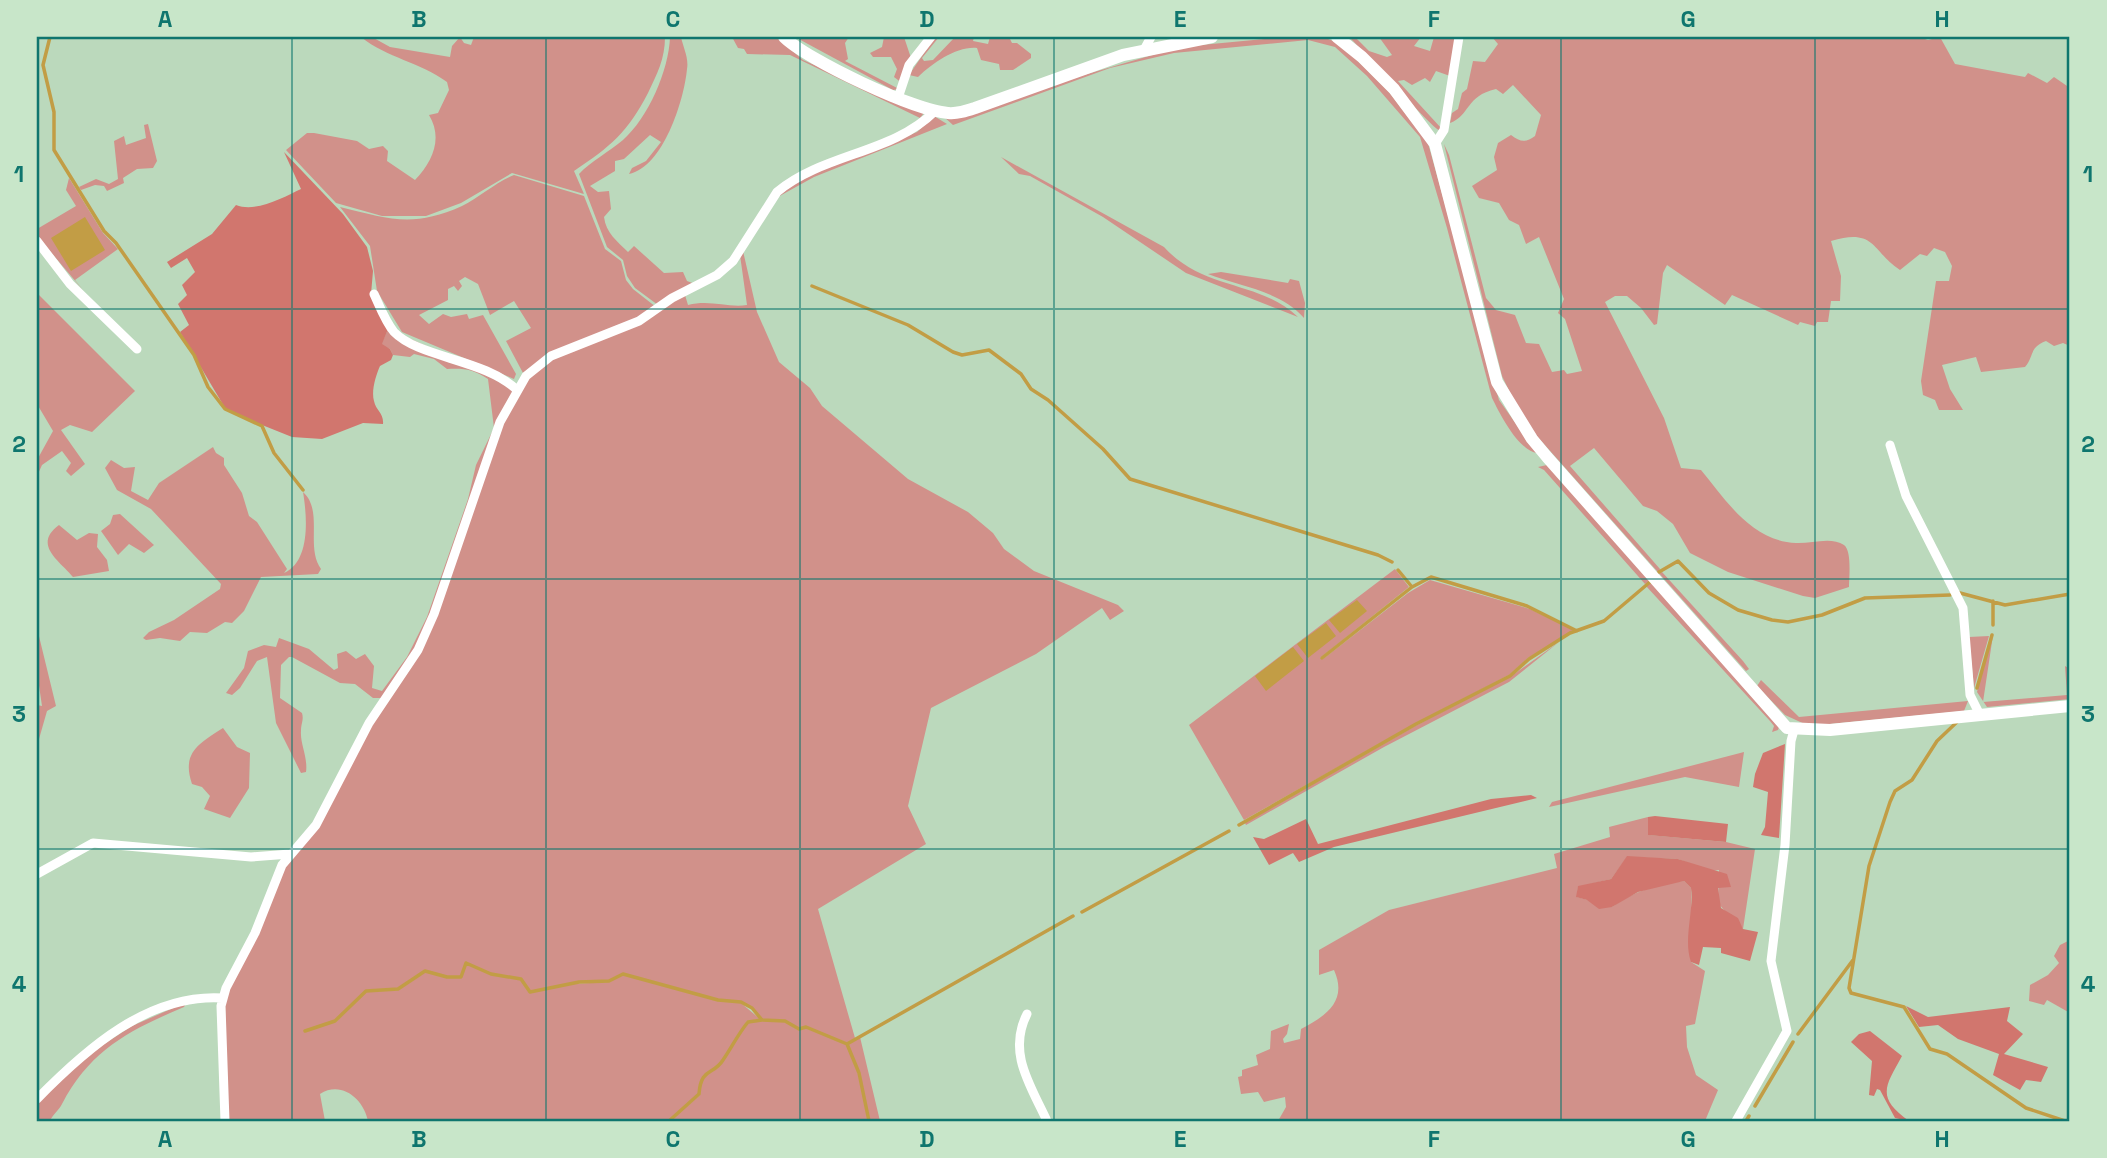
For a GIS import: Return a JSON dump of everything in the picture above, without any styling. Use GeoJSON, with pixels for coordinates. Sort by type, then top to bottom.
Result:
{"type":"FeatureCollection","features":[{"type":"Feature","properties":{"kind":"main road"},"geometry":{"type":"LineString","coordinates":[[784,37],[811,56],[898,98],[934,111],[949,113],[975,108],[1148,43],[1212,37]]}},
{"type":"Feature","properties":{"kind":"main road"},"geometry":{"type":"LineString","coordinates":[[1337,37],[1394,89],[1435,144],[1497,382],[1519,420],[1532,439],[1787,728],[1830,730],[2070,706]]}},
{"type":"Feature","properties":{"kind":"street"},"geometry":{"type":"LineString","coordinates":[[898,98],[909,65],[931,37]]}},
{"type":"Feature","properties":{"kind":"street"},"geometry":{"type":"LineString","coordinates":[[1435,144],[1444,130],[1459,37]]}},
{"type":"Feature","properties":{"kind":"street"},"geometry":{"type":"LineString","coordinates":[[225,1121],[223,998],[255,933],[282,864],[316,825],[369,723],[404,674],[426,632],[500,422],[517,390],[540,362],[649,316],[673,298],[726,268],[777,192],[785,186],[811,170],[915,129],[934,111]]}},
{"type":"Feature","properties":{"kind":"street"},"geometry":{"type":"LineString","coordinates":[[37,240],[70,284],[137,349]]}},
{"type":"Feature","properties":{"kind":"street"},"geometry":{"type":"LineString","coordinates":[[374,294],[387,323],[406,341],[478,367],[507,380],[517,390]]}},
{"type":"Feature","properties":{"kind":"street"},"geometry":{"type":"LineString","coordinates":[[1890,446],[1906,496],[1963,608],[1970,695],[1979,713]]}},
{"type":"Feature","properties":{"kind":"street"},"geometry":{"type":"LineString","coordinates":[[1736,1121],[1787,1031],[1771,961],[1786,845],[1791,741],[1794,730]]}},
{"type":"Feature","properties":{"kind":"street"},"geometry":{"type":"LineString","coordinates":[[37,874],[93,843],[251,857],[290,854]]}},
{"type":"Feature","properties":{"kind":"street"},"geometry":{"type":"LineString","coordinates":[[37,1099],[76,1059],[105,1037],[187,999],[223,998]]}},
{"type":"Feature","properties":{"kind":"street"},"geometry":{"type":"LineString","coordinates":[[1027,1014],[1021,1025],[1017,1056],[1047,1121]]}},
{"type":"Feature","properties":{"kind":"shaded area"},"geometry":{"type":"Polygon","coordinates":[[[361,37],[372,37],[390,47],[450,57],[452,46],[460,37],[464,43],[471,45],[474,37],[665,37],[664,52],[657,73],[633,118],[608,146],[574,171],[584,194],[512,173],[461,203],[426,216],[382,216],[336,203],[286,150],[307,133],[314,133],[357,141],[369,149],[383,146],[388,151],[387,161],[415,180],[427,165],[435,141],[429,115],[438,113],[449,90],[447,82],[361,37]]]}},
{"type":"Feature","properties":{"kind":"shaded area"},"geometry":{"type":"Polygon","coordinates":[[[670,37],[681,37],[687,65],[681,98],[662,146],[641,169],[629,174],[632,168],[646,161],[661,142],[650,135],[624,159],[615,161],[615,171],[590,186],[598,192],[609,191],[611,209],[604,217],[605,223],[628,252],[634,246],[664,273],[683,272],[687,281],[695,284],[658,305],[635,288],[627,276],[623,260],[607,247],[579,174],[623,140],[641,119],[656,93],[666,64],[670,37]]]}},
{"type":"Feature","properties":{"kind":"shaded area"},"geometry":{"type":"Polygon","coordinates":[[[732,37],[776,37],[803,60],[924,113],[920,118],[790,55],[747,54],[744,49],[738,48],[732,37]]]}},
{"type":"Feature","properties":{"kind":"shaded area"},"geometry":{"type":"Polygon","coordinates":[[[795,37],[849,37],[845,43],[848,59],[845,61],[899,89],[893,90],[795,37]]]}},
{"type":"Feature","properties":{"kind":"shaded area"},"geometry":{"type":"Polygon","coordinates":[[[884,37],[904,37],[911,58],[902,83],[894,77],[897,69],[891,57],[873,57],[870,53],[882,47],[884,37]]]}},
{"type":"Feature","properties":{"kind":"shaded area"},"geometry":{"type":"Polygon","coordinates":[[[935,37],[939,37],[922,58],[924,61],[933,60],[955,37],[974,37],[973,41],[988,44],[990,37],[1009,37],[1012,43],[1017,43],[1031,54],[1031,58],[1013,70],[1000,70],[999,64],[981,60],[977,48],[969,48],[946,56],[918,77],[909,75],[935,37]]]}},
{"type":"Feature","properties":{"kind":"shaded area"},"geometry":{"type":"Polygon","coordinates":[[[1285,37],[1323,37],[1341,44],[1389,92],[1428,143],[1499,400],[1537,453],[1517,438],[1492,398],[1420,137],[1367,76],[1335,47],[1308,40],[1174,53],[1110,68],[953,125],[943,116],[1180,47],[1285,37]]]}},
{"type":"Feature","properties":{"kind":"shaded area"},"geometry":{"type":"Polygon","coordinates":[[[1349,37],[1355,37],[1369,51],[1387,57],[1392,55],[1379,37],[1421,37],[1414,46],[1430,51],[1434,37],[1455,37],[1450,76],[1436,71],[1430,82],[1425,78],[1412,85],[1404,80],[1398,81],[1441,128],[1439,130],[1424,116],[1349,37]]]}},
{"type":"Feature","properties":{"kind":"shaded area"},"geometry":{"type":"Polygon","coordinates":[[[1492,37],[1919,37],[1928,40],[1940,37],[1955,64],[2025,77],[2028,73],[2047,83],[2054,77],[2070,88],[2070,346],[2063,343],[2054,346],[2046,341],[2041,343],[2034,349],[2025,367],[1981,372],[1976,357],[1942,365],[1950,389],[1963,410],[1939,410],[1935,400],[1923,395],[1921,381],[1936,281],[1949,281],[1952,266],[1945,252],[1934,248],[1927,256],[1920,254],[1900,270],[1865,239],[1846,237],[1831,241],[1841,276],[1840,301],[1831,301],[1828,322],[1817,322],[1815,326],[1800,322],[1798,325],[1732,295],[1725,305],[1667,265],[1663,273],[1657,324],[1654,325],[1627,296],[1615,296],[1605,302],[1664,418],[1681,468],[1701,470],[1741,517],[1766,535],[1780,541],[1827,541],[1844,545],[1849,558],[1849,587],[1815,598],[1803,596],[1728,572],[1690,553],[1673,524],[1657,511],[1643,506],[1594,448],[1570,466],[1660,569],[1658,572],[1535,434],[1502,376],[1444,144],[1486,298],[1496,310],[1515,315],[1526,343],[1539,344],[1552,372],[1564,370],[1567,374],[1582,371],[1565,319],[1558,313],[1564,299],[1539,237],[1526,244],[1519,225],[1509,220],[1499,203],[1479,198],[1472,186],[1497,170],[1494,157],[1498,143],[1511,135],[1523,141],[1529,140],[1535,136],[1541,115],[1513,85],[1503,94],[1496,89],[1479,96],[1457,120],[1450,123],[1452,113],[1458,109],[1462,93],[1467,89],[1473,61],[1485,62],[1498,44],[1492,37]]]}},
{"type":"Feature","properties":{"kind":"shaded area"},"geometry":{"type":"Polygon","coordinates":[[[934,116],[947,124],[814,177],[776,198],[802,178],[917,132],[934,116]]]}},
{"type":"Feature","properties":{"kind":"shaded area"},"geometry":{"type":"Polygon","coordinates":[[[148,124],[157,161],[153,168],[137,169],[123,178],[124,183],[107,191],[104,186],[95,185],[81,190],[79,187],[96,179],[109,184],[118,179],[114,141],[124,136],[126,145],[146,138],[144,125],[148,124]]]}},
{"type":"Feature","properties":{"kind":"shaded area"},"geometry":{"type":"Polygon","coordinates":[[[284,152],[343,214],[367,247],[373,271],[371,294],[388,329],[382,344],[390,349],[393,355],[391,360],[380,366],[374,388],[374,401],[383,424],[363,423],[322,439],[292,437],[225,408],[180,332],[189,325],[178,304],[187,295],[182,285],[195,272],[187,258],[171,268],[167,262],[212,234],[236,205],[261,206],[301,189],[284,152]]]}},
{"type":"Feature","properties":{"kind":"shaded area"},"geometry":{"type":"Polygon","coordinates":[[[1001,157],[1164,247],[1196,271],[1266,297],[1283,305],[1298,317],[1186,273],[1103,217],[1030,176],[1019,174],[1001,157]]]}},
{"type":"Feature","properties":{"kind":"shaded area"},"geometry":{"type":"Polygon","coordinates":[[[514,175],[584,196],[605,249],[621,261],[626,280],[633,289],[656,307],[648,315],[549,354],[523,373],[506,341],[531,328],[514,301],[490,315],[478,284],[465,277],[459,281],[462,286],[458,291],[454,286],[448,289],[448,300],[419,315],[429,324],[443,314],[451,317],[467,314],[469,319],[483,315],[516,374],[514,379],[402,332],[377,291],[370,246],[340,207],[387,218],[429,217],[462,206],[514,175]]]}},
{"type":"Feature","properties":{"kind":"shaded area"},"geometry":{"type":"Polygon","coordinates":[[[69,178],[103,233],[118,249],[75,280],[83,290],[37,236],[37,229],[76,206],[66,190],[69,178]]]}},
{"type":"Feature","properties":{"kind":"shaded area"},"geometry":{"type":"Polygon","coordinates":[[[85,217],[105,250],[71,271],[51,238],[85,217]]]}},
{"type":"Feature","properties":{"kind":"shaded area"},"geometry":{"type":"Polygon","coordinates":[[[743,251],[757,312],[779,362],[810,388],[822,406],[908,479],[968,512],[993,533],[1004,549],[1034,571],[1118,605],[1124,611],[1110,620],[1102,608],[1036,654],[931,708],[908,806],[926,844],[818,909],[855,1038],[847,1043],[806,1027],[799,1028],[785,1020],[762,1019],[753,1008],[742,1002],[718,999],[623,973],[608,981],[570,983],[530,991],[521,978],[491,974],[466,963],[460,976],[447,977],[425,971],[398,988],[365,991],[335,1021],[305,1031],[336,1022],[366,992],[398,990],[425,972],[447,978],[461,977],[466,964],[491,975],[521,980],[530,992],[570,984],[609,982],[623,975],[718,1001],[741,1003],[760,1019],[747,1021],[723,1060],[704,1075],[699,1094],[668,1121],[368,1121],[362,1106],[351,1094],[336,1089],[320,1094],[325,1121],[227,1121],[225,999],[284,866],[299,850],[371,724],[411,668],[503,423],[519,391],[541,364],[685,295],[688,305],[747,305],[740,255],[743,251]]]}},
{"type":"Feature","properties":{"kind":"shaded area"},"geometry":{"type":"Polygon","coordinates":[[[1221,272],[1288,283],[1290,279],[1299,281],[1305,303],[1304,318],[1284,301],[1272,295],[1208,274],[1221,272]]]}},
{"type":"Feature","properties":{"kind":"shaded area"},"geometry":{"type":"Polygon","coordinates":[[[37,293],[135,391],[92,432],[70,425],[61,430],[85,464],[71,476],[66,471],[71,463],[62,451],[42,465],[37,476],[37,460],[53,431],[37,404],[37,293]]]}},
{"type":"Feature","properties":{"kind":"shaded area"},"geometry":{"type":"Polygon","coordinates":[[[388,329],[478,369],[513,390],[435,604],[408,663],[382,698],[373,698],[355,684],[340,683],[292,657],[281,665],[280,698],[303,715],[301,736],[306,772],[301,773],[276,723],[267,657],[257,661],[240,688],[232,695],[226,693],[244,668],[248,651],[264,645],[276,647],[279,638],[309,649],[334,670],[338,668],[337,654],[346,651],[356,659],[365,654],[374,666],[372,688],[382,691],[407,657],[427,617],[468,499],[476,465],[494,428],[488,379],[468,370],[447,369],[434,359],[414,354],[410,357],[393,355],[390,349],[381,345],[388,329]]]}},
{"type":"Feature","properties":{"kind":"shaded area"},"geometry":{"type":"Polygon","coordinates":[[[213,447],[216,453],[224,458],[224,465],[242,493],[249,516],[257,522],[287,569],[284,573],[293,567],[303,548],[306,513],[303,492],[312,509],[314,550],[321,569],[318,574],[261,577],[244,611],[232,623],[225,622],[207,633],[190,632],[180,641],[160,638],[146,640],[143,638],[149,632],[174,620],[220,589],[221,584],[151,509],[117,490],[105,468],[111,460],[124,468],[135,467],[131,491],[148,500],[159,483],[213,447]]]}},
{"type":"Feature","properties":{"kind":"shaded area"},"geometry":{"type":"Polygon","coordinates":[[[1547,465],[1779,727],[1778,730],[1772,732],[1774,726],[1770,721],[1646,586],[1649,582],[1645,584],[1544,470],[1538,467],[1547,465]]]}},
{"type":"Feature","properties":{"kind":"shaded area"},"geometry":{"type":"Polygon","coordinates":[[[120,514],[154,545],[144,553],[129,544],[118,555],[101,531],[110,524],[113,515],[120,514]]]}},
{"type":"Feature","properties":{"kind":"shaded area"},"geometry":{"type":"Polygon","coordinates":[[[59,525],[77,540],[89,533],[98,534],[97,547],[107,560],[109,571],[73,577],[48,546],[51,532],[59,525]]]}},
{"type":"Feature","properties":{"kind":"shaded area"},"geometry":{"type":"Polygon","coordinates":[[[1395,569],[1409,587],[1320,658],[1323,659],[1408,593],[1430,580],[1530,609],[1574,630],[1528,658],[1509,675],[1416,723],[1244,820],[1189,725],[1395,569]]]}},
{"type":"Feature","properties":{"kind":"shaded area"},"geometry":{"type":"Polygon","coordinates":[[[1662,572],[1749,669],[1746,671],[1659,573],[1662,572]]]}},
{"type":"Feature","properties":{"kind":"shaded area"},"geometry":{"type":"Polygon","coordinates":[[[1357,600],[1367,611],[1340,633],[1329,620],[1357,600]]]}},
{"type":"Feature","properties":{"kind":"shaded area"},"geometry":{"type":"Polygon","coordinates":[[[1326,623],[1336,636],[1308,658],[1297,644],[1326,623]]]}},
{"type":"Feature","properties":{"kind":"shaded area"},"geometry":{"type":"Polygon","coordinates":[[[37,628],[56,706],[47,711],[37,746],[37,705],[42,706],[37,672],[37,628]]]}},
{"type":"Feature","properties":{"kind":"shaded area"},"geometry":{"type":"Polygon","coordinates":[[[1993,635],[1983,701],[1977,692],[1993,635]]]}},
{"type":"Feature","properties":{"kind":"shaded area"},"geometry":{"type":"Polygon","coordinates":[[[1989,636],[1974,688],[1969,637],[1989,636]]]}},
{"type":"Feature","properties":{"kind":"shaded area"},"geometry":{"type":"Polygon","coordinates":[[[1559,642],[1509,682],[1384,747],[1246,825],[1245,823],[1417,725],[1510,677],[1559,642]]]}},
{"type":"Feature","properties":{"kind":"shaded area"},"geometry":{"type":"Polygon","coordinates":[[[1293,647],[1304,661],[1266,691],[1255,676],[1293,647]]]}},
{"type":"Feature","properties":{"kind":"shaded area"},"geometry":{"type":"Polygon","coordinates":[[[2065,666],[2070,669],[2070,699],[1987,707],[1984,702],[2067,695],[2065,666]]]}},
{"type":"Feature","properties":{"kind":"shaded area"},"geometry":{"type":"Polygon","coordinates":[[[1761,680],[1799,717],[1968,701],[1964,711],[1809,726],[1785,715],[1757,686],[1761,680]]]}},
{"type":"Feature","properties":{"kind":"shaded area"},"geometry":{"type":"Polygon","coordinates":[[[223,728],[237,747],[250,753],[249,788],[230,818],[204,809],[210,796],[202,787],[192,784],[189,773],[191,756],[195,750],[223,728]]]}},
{"type":"Feature","properties":{"kind":"shaded area"},"geometry":{"type":"Polygon","coordinates":[[[1785,744],[1779,838],[1761,835],[1765,827],[1768,792],[1753,787],[1763,753],[1785,744]]]}},
{"type":"Feature","properties":{"kind":"shaded area"},"geometry":{"type":"Polygon","coordinates":[[[1744,752],[1739,787],[1685,777],[1549,807],[1552,802],[1744,752]]]}},
{"type":"Feature","properties":{"kind":"shaded area"},"geometry":{"type":"Polygon","coordinates":[[[1531,795],[1537,798],[1334,847],[1299,862],[1293,853],[1269,865],[1253,837],[1264,839],[1306,819],[1318,844],[1491,799],[1531,795]]]}},
{"type":"Feature","properties":{"kind":"shaded area"},"geometry":{"type":"Polygon","coordinates":[[[1648,817],[1649,835],[1726,842],[1755,849],[1743,929],[1718,902],[1719,870],[1710,871],[1678,859],[1627,857],[1611,879],[1578,887],[1577,897],[1612,907],[1646,889],[1665,884],[1684,881],[1691,888],[1691,962],[1705,971],[1695,1024],[1686,1026],[1687,1047],[1696,1075],[1718,1090],[1705,1121],[1278,1121],[1286,1107],[1285,1097],[1264,1102],[1258,1092],[1241,1094],[1238,1077],[1242,1076],[1242,1070],[1258,1065],[1256,1055],[1270,1049],[1271,1031],[1289,1024],[1284,1043],[1300,1039],[1301,1029],[1326,1013],[1336,999],[1338,981],[1334,970],[1319,975],[1319,950],[1389,910],[1557,868],[1554,854],[1610,837],[1609,827],[1648,817]]]}},
{"type":"Feature","properties":{"kind":"shaded area"},"geometry":{"type":"Polygon","coordinates":[[[1648,817],[1728,824],[1726,842],[1648,835],[1648,817]]]}},
{"type":"Feature","properties":{"kind":"shaded area"},"geometry":{"type":"Polygon","coordinates":[[[1627,856],[1678,859],[1727,874],[1731,887],[1718,888],[1721,908],[1738,918],[1743,929],[1758,932],[1750,961],[1721,953],[1721,948],[1703,947],[1699,965],[1691,962],[1688,935],[1691,888],[1684,881],[1638,892],[1612,907],[1599,909],[1587,900],[1576,897],[1578,886],[1611,879],[1627,856]]]}},
{"type":"Feature","properties":{"kind":"shaded area"},"geometry":{"type":"Polygon","coordinates":[[[2070,940],[2070,1013],[2047,1000],[2044,1005],[2029,1001],[2030,985],[2048,975],[2059,963],[2054,956],[2060,945],[2070,940]]]}},
{"type":"Feature","properties":{"kind":"shaded area"},"geometry":{"type":"Polygon","coordinates":[[[187,1002],[184,1007],[129,1033],[99,1055],[73,1085],[50,1121],[37,1121],[38,1102],[78,1061],[132,1026],[187,1002]]]}},
{"type":"Feature","properties":{"kind":"shaded area"},"geometry":{"type":"Polygon","coordinates":[[[1906,1006],[1928,1017],[2010,1007],[2007,1021],[2023,1034],[2004,1054],[2048,1067],[2041,1082],[2026,1080],[2020,1090],[1993,1075],[1999,1054],[1958,1039],[1938,1025],[1919,1027],[1906,1006]]]}},
{"type":"Feature","properties":{"kind":"shaded area"},"geometry":{"type":"Polygon","coordinates":[[[748,1022],[785,1022],[798,1030],[806,1028],[847,1045],[858,1074],[869,1121],[670,1121],[700,1095],[705,1076],[724,1060],[748,1022]]]}},
{"type":"Feature","properties":{"kind":"shaded area"},"geometry":{"type":"Polygon","coordinates":[[[1870,1031],[1902,1056],[1891,1076],[1887,1091],[1892,1105],[1909,1121],[1895,1118],[1880,1090],[1877,1089],[1874,1096],[1869,1095],[1872,1061],[1851,1042],[1859,1034],[1870,1031]]]}},
{"type":"Feature","properties":{"kind":"shaded area"},"geometry":{"type":"Polygon","coordinates":[[[860,1037],[880,1121],[870,1121],[860,1073],[848,1044],[860,1037]]]}},
{"type":"Feature","properties":{"kind":"waterway"},"geometry":{"type":"LineString","coordinates":[[50,37],[43,65],[54,112],[54,150],[104,231],[116,243],[194,355],[208,387],[225,409],[262,426],[274,453],[303,490]]}},
{"type":"Feature","properties":{"kind":"waterway"},"geometry":{"type":"LineString","coordinates":[[812,286],[908,325],[953,352],[962,355],[989,350],[1021,374],[1031,389],[1048,400],[1103,449],[1130,479],[1378,555],[1392,562]]}},
{"type":"Feature","properties":{"kind":"waterway"},"geometry":{"type":"LineString","coordinates":[[1659,572],[1678,561],[1709,593],[1738,610],[1788,622],[1822,615],[1865,598],[1950,595]]}},
{"type":"Feature","properties":{"kind":"waterway"},"geometry":{"type":"LineString","coordinates":[[1398,570],[1412,587]]}},
{"type":"Feature","properties":{"kind":"waterway"},"geometry":{"type":"LineString","coordinates":[[1322,658],[1412,587],[1431,577],[1527,606],[1577,631]]}},
{"type":"Feature","properties":{"kind":"waterway"},"geometry":{"type":"LineString","coordinates":[[1239,825],[1416,724],[1510,676],[1529,659],[1570,633],[1604,621],[1650,582]]}},
{"type":"Feature","properties":{"kind":"waterway"},"geometry":{"type":"LineString","coordinates":[[1960,593],[2005,605],[2070,594]]}},
{"type":"Feature","properties":{"kind":"waterway"},"geometry":{"type":"LineString","coordinates":[[1993,601],[1993,625]]}},
{"type":"Feature","properties":{"kind":"waterway"},"geometry":{"type":"LineString","coordinates":[[1977,688],[1992,635]]}},
{"type":"Feature","properties":{"kind":"waterway"},"geometry":{"type":"LineString","coordinates":[[1957,722],[1937,741],[1912,780],[1895,791],[1890,802],[1869,866],[1849,988],[1851,993],[1904,1007],[1930,1049],[1947,1054],[2026,1108],[2065,1121]]}},
{"type":"Feature","properties":{"kind":"waterway"},"geometry":{"type":"LineString","coordinates":[[1082,912],[1229,831]]}},
{"type":"Feature","properties":{"kind":"waterway"},"geometry":{"type":"LineString","coordinates":[[847,1044],[1073,916]]}},
{"type":"Feature","properties":{"kind":"waterway"},"geometry":{"type":"LineString","coordinates":[[1798,1034],[1853,960]]}},
{"type":"Feature","properties":{"kind":"waterway"},"geometry":{"type":"LineString","coordinates":[[305,1031],[335,1021],[366,991],[398,989],[425,971],[447,977],[461,977],[466,963],[491,974],[521,979],[530,992],[579,982],[609,981],[623,974],[718,1000],[741,1002],[752,1008],[762,1020],[785,1021],[799,1029],[806,1027],[847,1044],[859,1073],[869,1121]]}},
{"type":"Feature","properties":{"kind":"waterway"},"geometry":{"type":"LineString","coordinates":[[669,1121],[699,1094],[702,1080],[719,1065],[748,1022],[762,1020]]}},
{"type":"Feature","properties":{"kind":"waterway"},"geometry":{"type":"LineString","coordinates":[[1755,1106],[1793,1042]]}},
{"type":"Feature","properties":{"kind":"waterway"},"geometry":{"type":"LineString","coordinates":[[1746,1121],[1749,1116]]}}]}
